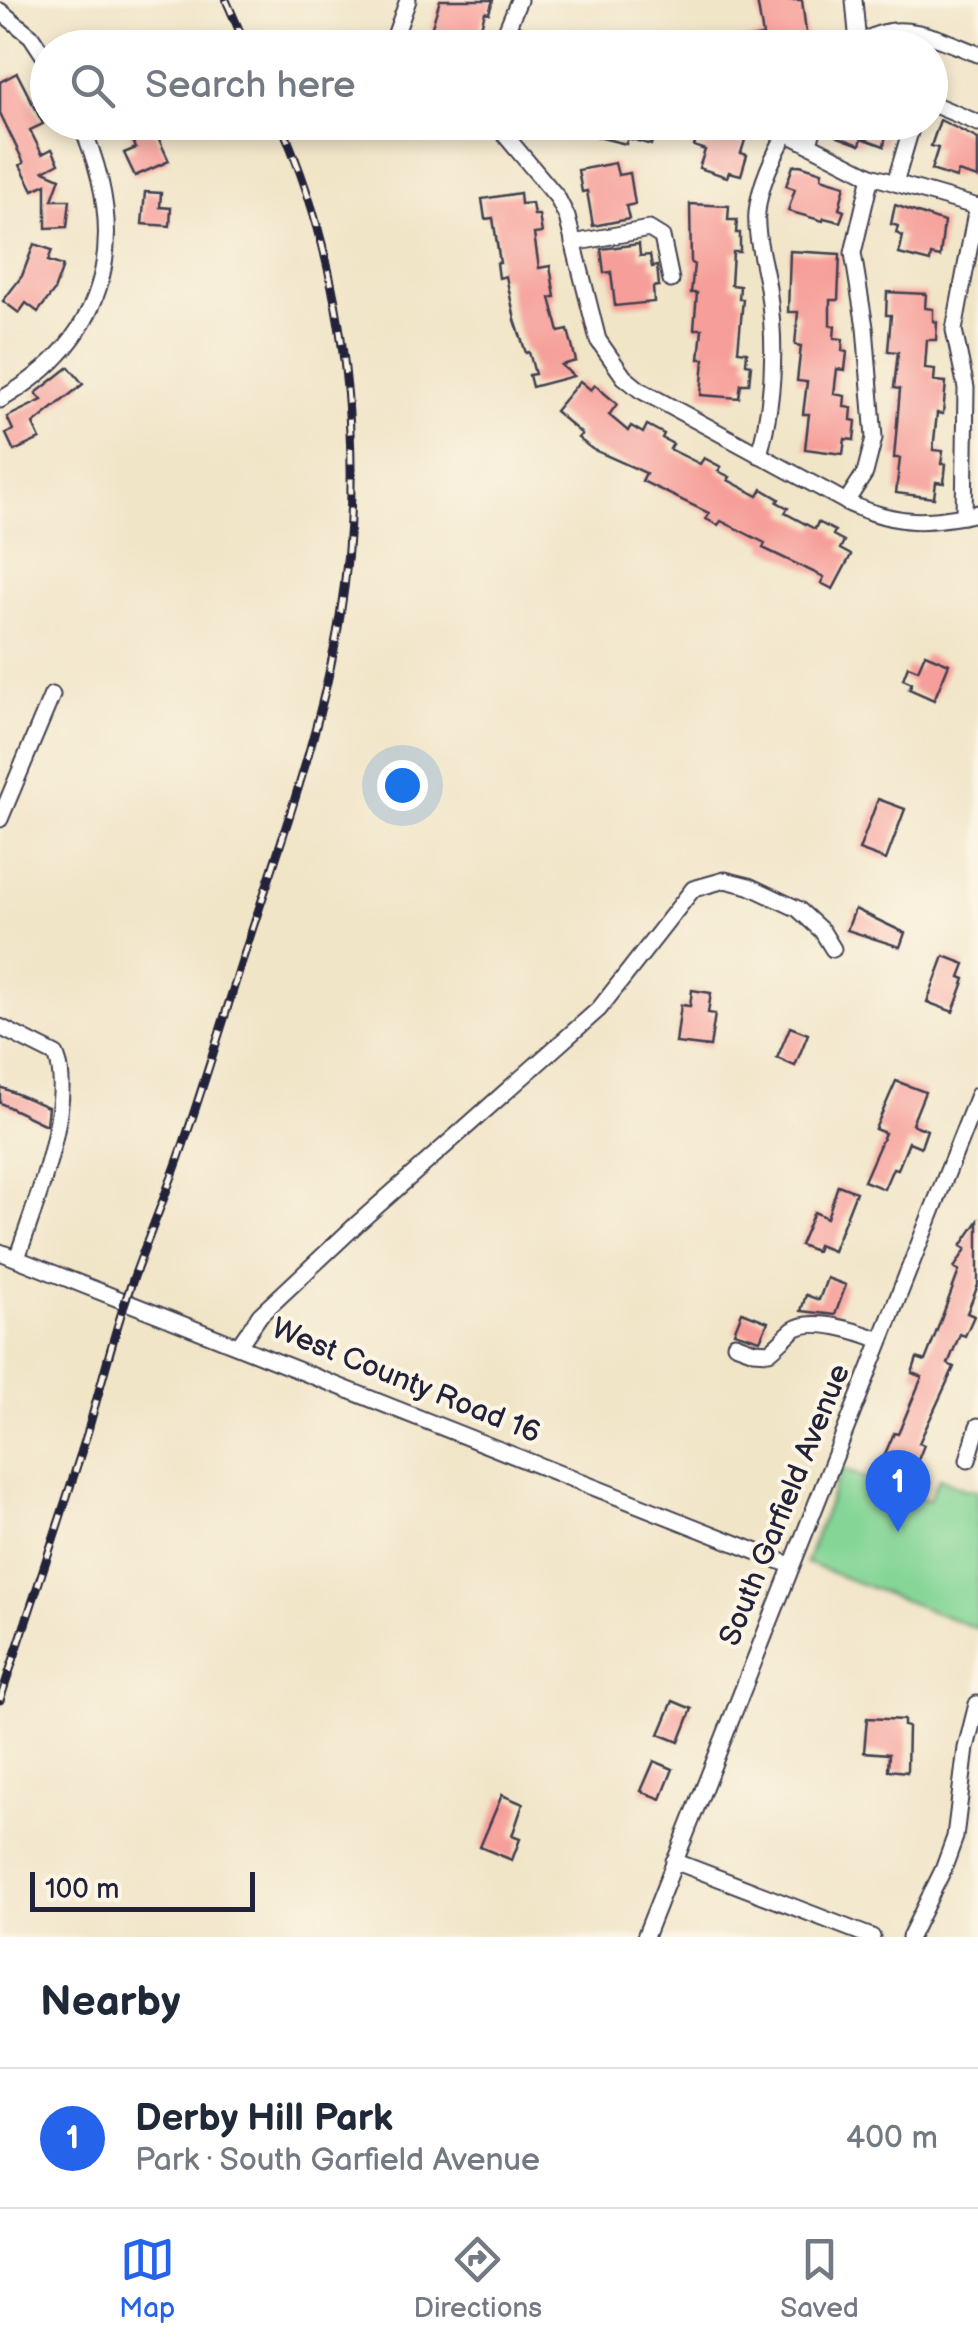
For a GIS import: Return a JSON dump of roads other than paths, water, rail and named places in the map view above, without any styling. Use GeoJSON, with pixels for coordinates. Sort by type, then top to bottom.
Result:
{"type":"FeatureCollection","features":[{"type":"Feature","properties":{"kind":"street"},"geometry":{"type":"LineString","coordinates":[[397,30],[408,0]]}},
{"type":"Feature","properties":{"kind":"street"},"geometry":{"type":"LineString","coordinates":[[508,30],[520,0]]}},
{"type":"Feature","properties":{"kind":"street"},"geometry":{"type":"LineString","coordinates":[[854,0],[860,30]]}},
{"type":"Feature","properties":{"kind":"street"},"geometry":{"type":"LineString","coordinates":[[0,11],[30,35]]}},
{"type":"Feature","properties":{"kind":"street"},"geometry":{"type":"LineString","coordinates":[[948,44],[978,54]]}},
{"type":"Feature","properties":{"kind":"street"},"geometry":{"type":"LineString","coordinates":[[948,110],[978,123]]}},
{"type":"Feature","properties":{"kind":"street"},"geometry":{"type":"LineString","coordinates":[[0,400],[25,385],[66,346],[88,314],[102,277],[107,238],[100,174],[87,140]]}},
{"type":"Feature","properties":{"kind":"street"},"geometry":{"type":"LineString","coordinates":[[509,140],[558,197],[574,243],[598,340],[624,377],[640,390],[881,518],[912,522],[971,514],[966,388],[954,330],[978,207],[870,176],[800,140]]}},
{"type":"Feature","properties":{"kind":"street"},"geometry":{"type":"LineString","coordinates":[[759,455],[771,412],[772,344],[757,214],[766,172],[782,140]]}},
{"type":"Feature","properties":{"kind":"street"},"geometry":{"type":"LineString","coordinates":[[808,144],[810,140]]}},
{"type":"Feature","properties":{"kind":"street"},"geometry":{"type":"LineString","coordinates":[[895,183],[908,140]]}},
{"type":"Feature","properties":{"kind":"street"},"geometry":{"type":"LineString","coordinates":[[846,502],[865,473],[874,438],[866,327],[853,254],[870,176]]}},
{"type":"Feature","properties":{"kind":"street"},"geometry":{"type":"LineString","coordinates":[[574,243],[649,229],[662,237],[671,280]]}},
{"type":"Feature","properties":{"kind":"street"},"geometry":{"type":"LineString","coordinates":[[0,819],[52,695]]}},
{"type":"Feature","properties":{"kind":"street"},"geometry":{"type":"LineString","coordinates":[[240,1344],[260,1315],[599,1009],[693,889],[725,880],[749,886],[798,909],[833,949]]}},
{"type":"Feature","properties":{"kind":"street"},"geometry":{"type":"LineString","coordinates":[[0,1027],[56,1055],[59,1062],[51,1160],[17,1258]]}},
{"type":"Feature","properties":{"kind":"street","name":"South Garfield Avenue"},"geometry":{"type":"LineString","coordinates":[[644,1937],[978,1095]]}},
{"type":"Feature","properties":{"kind":"street","name":"West County Road 16"},"geometry":{"type":"LineString","coordinates":[[0,1252],[790,1565]]}},
{"type":"Feature","properties":{"kind":"street"},"geometry":{"type":"LineString","coordinates":[[735,1344],[769,1352],[794,1329],[816,1326],[857,1331],[880,1340]]}},
{"type":"Feature","properties":{"kind":"street"},"geometry":{"type":"LineString","coordinates":[[968,1460],[978,1426]]}},
{"type":"Feature","properties":{"kind":"street"},"geometry":{"type":"LineString","coordinates":[[910,1937],[943,1870],[954,1837],[966,1748],[977,1704]]}},
{"type":"Feature","properties":{"kind":"street"},"geometry":{"type":"LineString","coordinates":[[674,1861],[872,1937]]}},
{"type":"Feature","properties":{"kind":"railway"},"geometry":{"type":"LineString","coordinates":[[226,0],[239,30]]}},
{"type":"Feature","properties":{"kind":"railway"},"geometry":{"type":"LineString","coordinates":[[0,1700],[87,1434],[126,1299],[189,1129],[294,800],[316,727],[340,616],[351,492],[344,364],[321,240],[287,140]]}},
{"type":"Feature","properties":{"kind":"place","name":"Derby Hill Park"},"geometry":{"type":"Point","coordinates":[898,1532]}}]}
